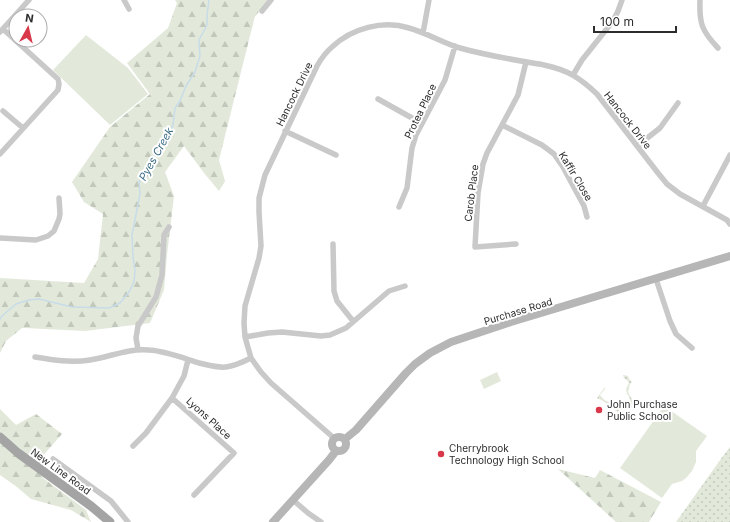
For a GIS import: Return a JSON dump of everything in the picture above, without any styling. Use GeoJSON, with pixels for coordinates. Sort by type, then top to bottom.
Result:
{"type":"FeatureCollection","features":[{"type":"Feature","properties":{"kind":"main road","name":"Purchase Road"},"geometry":{"type":"LineString","coordinates":[[345,439],[356,430],[406,372],[439,347],[511,322],[730,256]]}},
{"type":"Feature","properties":{"kind":"main road","name":"New Line Road"},"geometry":{"type":"LineString","coordinates":[[0,437],[18,453],[91,506],[110,522]]}},
{"type":"Feature","properties":{"kind":"main road"},"geometry":{"type":"LineString","coordinates":[[273,522],[336,451],[345,449],[347,444],[345,439],[339,437],[335,438],[332,445],[336,451]]}},
{"type":"Feature","properties":{"kind":"street"},"geometry":{"type":"LineString","coordinates":[[0,154],[58,90],[58,79],[2,30],[29,0]]}},
{"type":"Feature","properties":{"kind":"street"},"geometry":{"type":"LineString","coordinates":[[124,0],[129,9]]}},
{"type":"Feature","properties":{"kind":"street"},"geometry":{"type":"LineString","coordinates":[[262,11],[271,0]]}},
{"type":"Feature","properties":{"kind":"street"},"geometry":{"type":"LineString","coordinates":[[423,33],[429,0]]}},
{"type":"Feature","properties":{"kind":"street"},"geometry":{"type":"LineString","coordinates":[[573,75],[582,60],[613,21],[622,0]]}},
{"type":"Feature","properties":{"kind":"street"},"geometry":{"type":"LineString","coordinates":[[700,0],[701,23],[707,37],[718,48]]}},
{"type":"Feature","properties":{"kind":"street","name":"Hancock Drive"},"geometry":{"type":"LineString","coordinates":[[335,438],[271,383],[251,358],[244,323],[245,306],[261,246],[259,198],[265,174],[317,66],[329,50],[344,38],[355,32],[379,25],[394,25],[423,33],[455,46],[556,68],[573,75],[597,94],[667,184],[680,194],[727,220],[730,224]]}},
{"type":"Feature","properties":{"kind":"street","name":"Protea Place"},"geometry":{"type":"LineString","coordinates":[[399,207],[407,188],[412,148],[416,135],[445,80],[455,46]]}},
{"type":"Feature","properties":{"kind":"street","name":"Carob Place"},"geometry":{"type":"LineString","coordinates":[[516,244],[475,247],[478,193],[483,164],[487,153],[518,95],[526,62]]}},
{"type":"Feature","properties":{"kind":"street"},"geometry":{"type":"LineString","coordinates":[[378,99],[422,123]]}},
{"type":"Feature","properties":{"kind":"street"},"geometry":{"type":"LineString","coordinates":[[637,146],[660,128],[678,103]]}},
{"type":"Feature","properties":{"kind":"street"},"geometry":{"type":"LineString","coordinates":[[3,111],[23,128]]}},
{"type":"Feature","properties":{"kind":"street","name":"Kaffir Close"},"geometry":{"type":"LineString","coordinates":[[502,125],[542,145],[554,154],[563,167],[584,206],[587,217]]}},
{"type":"Feature","properties":{"kind":"street"},"geometry":{"type":"LineString","coordinates":[[285,131],[336,155]]}},
{"type":"Feature","properties":{"kind":"street"},"geometry":{"type":"LineString","coordinates":[[703,206],[730,155]]}},
{"type":"Feature","properties":{"kind":"street"},"geometry":{"type":"LineString","coordinates":[[0,238],[36,240],[48,236],[54,231],[59,219],[59,198]]}},
{"type":"Feature","properties":{"kind":"street"},"geometry":{"type":"LineString","coordinates":[[138,349],[136,338],[138,326],[156,297],[162,275],[164,236],[169,227]]}},
{"type":"Feature","properties":{"kind":"street"},"geometry":{"type":"LineString","coordinates":[[333,244],[334,291],[337,301],[354,321]]}},
{"type":"Feature","properties":{"kind":"street"},"geometry":{"type":"LineString","coordinates":[[656,279],[676,334],[692,348]]}},
{"type":"Feature","properties":{"kind":"street"},"geometry":{"type":"LineString","coordinates":[[246,337],[282,332],[321,336],[330,335],[346,328],[389,291],[405,286]]}},
{"type":"Feature","properties":{"kind":"street"},"geometry":{"type":"LineString","coordinates":[[35,357],[77,362],[138,349],[164,352],[211,366],[224,367],[238,365],[251,358]]}},
{"type":"Feature","properties":{"kind":"street"},"geometry":{"type":"LineString","coordinates":[[133,446],[146,433],[172,398],[184,376],[188,360]]}},
{"type":"Feature","properties":{"kind":"street","name":"Lyons Place"},"geometry":{"type":"LineString","coordinates":[[172,398],[234,452],[194,494]]}},
{"type":"Feature","properties":{"kind":"street"},"geometry":{"type":"LineString","coordinates":[[53,459],[111,501],[128,522]]}},
{"type":"Feature","properties":{"kind":"street"},"geometry":{"type":"LineString","coordinates":[[293,500],[321,522]]}},
{"type":"Feature","properties":{"kind":"green space"},"geometry":{"type":"Polygon","coordinates":[[[175,0],[270,0],[255,16],[219,160],[225,181],[219,191],[184,146],[165,172],[174,196],[164,290],[150,323],[85,331],[22,328],[6,341],[0,353],[0,278],[84,283],[98,259],[103,214],[84,202],[72,182],[110,127],[150,94],[127,63],[168,28],[177,3],[175,0]]]}},
{"type":"Feature","properties":{"kind":"green space"},"geometry":{"type":"Polygon","coordinates":[[[86,35],[128,68],[148,94],[110,125],[53,70],[86,35]]]}},
{"type":"Feature","properties":{"kind":"green space"},"geometry":{"type":"Polygon","coordinates":[[[497,372],[501,381],[484,389],[480,380],[497,372]]]}},
{"type":"Feature","properties":{"kind":"green space"},"geometry":{"type":"Polygon","coordinates":[[[623,375],[628,376],[632,382],[628,392],[634,403],[629,412],[626,414],[621,414],[597,398],[605,387],[600,395],[604,400],[610,402],[612,407],[615,406],[624,412],[629,410],[631,405],[629,404],[630,400],[626,389],[629,383],[623,375]]]}},
{"type":"Feature","properties":{"kind":"green space"},"geometry":{"type":"Polygon","coordinates":[[[664,406],[707,436],[696,451],[696,462],[692,471],[682,481],[672,484],[662,498],[620,468],[664,406]]]}},
{"type":"Feature","properties":{"kind":"green space"},"geometry":{"type":"Polygon","coordinates":[[[0,409],[16,425],[36,414],[62,434],[40,459],[43,478],[86,510],[91,522],[71,510],[31,499],[0,475],[0,409]]]}},
{"type":"Feature","properties":{"kind":"green space"},"geometry":{"type":"Polygon","coordinates":[[[730,447],[730,522],[676,522],[723,456],[730,447]]]}},
{"type":"Feature","properties":{"kind":"green space"},"geometry":{"type":"Polygon","coordinates":[[[558,469],[595,478],[600,470],[661,502],[649,522],[616,522],[558,469]]]}},
{"type":"Feature","properties":{"kind":"waterway","name":"Pyes Creek"},"geometry":{"type":"LineString","coordinates":[[0,319],[16,304],[29,300],[39,299],[72,307],[109,308],[120,303],[129,292],[134,282],[135,271],[132,235],[140,194],[139,182],[173,125],[175,108],[195,72],[200,56],[199,40],[207,25],[209,0]]}},
{"type":"Feature","properties":{"kind":"place","name":"John Purchase Public School"},"geometry":{"type":"Point","coordinates":[599,410]}},
{"type":"Feature","properties":{"kind":"place","name":"Cherrybrook Technology High School"},"geometry":{"type":"Point","coordinates":[441,454]}}]}
